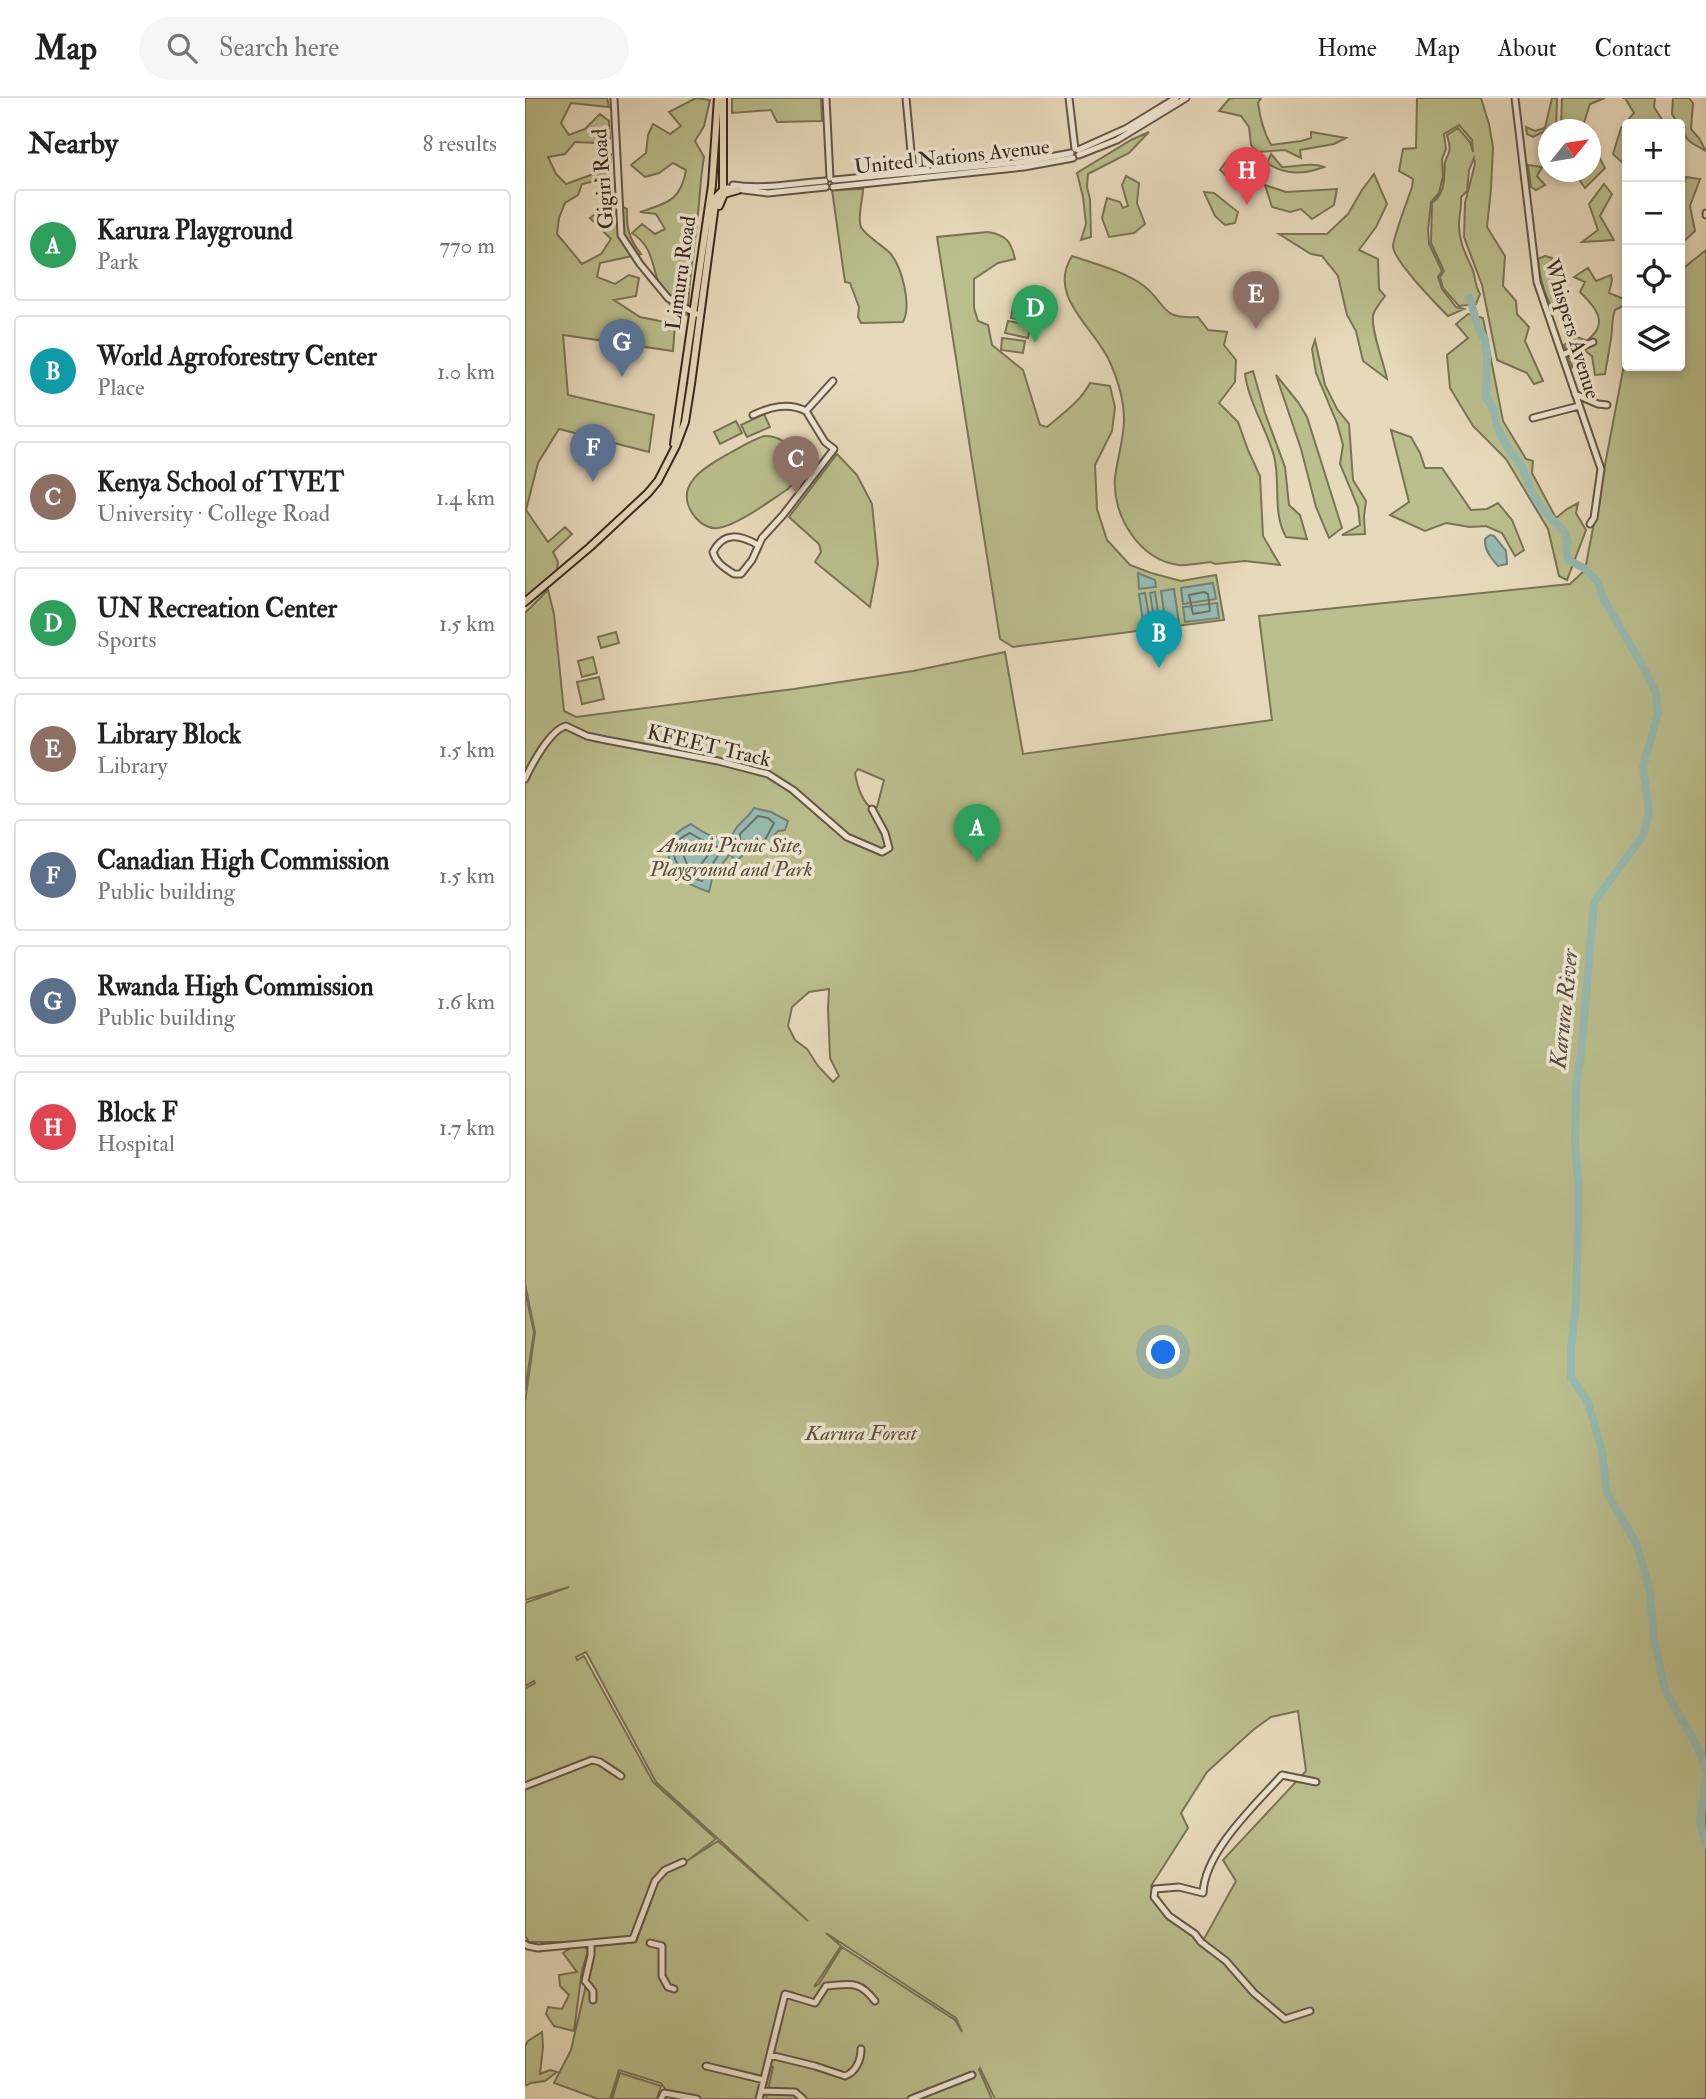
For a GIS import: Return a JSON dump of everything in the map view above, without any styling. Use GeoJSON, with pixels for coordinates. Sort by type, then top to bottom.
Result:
{"type":"FeatureCollection","features":[{"type":"Feature","properties":{"kind":"main road","name":"Limuru Road"},"geometry":{"type":"LineString","coordinates":[[672,453],[694,311],[722,179],[720,98]]}},
{"type":"Feature","properties":{"kind":"main road","name":"Limuru Road"},"geometry":{"type":"LineString","coordinates":[[525,602],[635,506],[658,481],[679,440],[685,422],[701,319],[700,290],[720,98]]}},
{"type":"Feature","properties":{"kind":"main road"},"geometry":{"type":"LineString","coordinates":[[710,238],[722,197],[736,187],[717,176],[712,179]]}},
{"type":"Feature","properties":{"kind":"main road"},"geometry":{"type":"LineString","coordinates":[[711,189],[713,193],[720,192]]}},
{"type":"Feature","properties":{"kind":"street","name":"Gigiri Road"},"geometry":{"type":"LineString","coordinates":[[614,98],[621,236],[668,298],[694,311],[701,319]]}},
{"type":"Feature","properties":{"kind":"street"},"geometry":{"type":"LineString","coordinates":[[826,98],[830,183]]}},
{"type":"Feature","properties":{"kind":"street"},"geometry":{"type":"LineString","coordinates":[[907,98],[913,173]]}},
{"type":"Feature","properties":{"kind":"street"},"geometry":{"type":"LineString","coordinates":[[1069,98],[1075,153]]}},
{"type":"Feature","properties":{"kind":"street","name":"United Nations Avenue"},"geometry":{"type":"LineString","coordinates":[[720,192],[736,187],[768,193],[830,183],[1023,162],[1075,153],[1127,128],[1176,98]]}},
{"type":"Feature","properties":{"kind":"street","name":"United Nations Avenue"},"geometry":{"type":"LineString","coordinates":[[830,183],[1024,167],[1117,140],[1186,98]]}},
{"type":"Feature","properties":{"kind":"street","name":"Whispers Avenue"},"geometry":{"type":"LineString","coordinates":[[1515,98],[1536,274],[1601,469],[1594,518],[1590,524]]}},
{"type":"Feature","properties":{"kind":"street"},"geometry":{"type":"LineString","coordinates":[[694,311],[702,305]]}},
{"type":"Feature","properties":{"kind":"street"},"geometry":{"type":"LineString","coordinates":[[1562,355],[1593,342]]}},
{"type":"Feature","properties":{"kind":"street"},"geometry":{"type":"LineString","coordinates":[[806,411],[833,381]]}},
{"type":"Feature","properties":{"kind":"street"},"geometry":{"type":"LineString","coordinates":[[1575,394],[1607,405]]}},
{"type":"Feature","properties":{"kind":"street"},"geometry":{"type":"LineString","coordinates":[[1533,418],[1579,406]]}},
{"type":"Feature","properties":{"kind":"street"},"geometry":{"type":"LineString","coordinates":[[753,415],[769,407],[798,407],[806,411],[825,442],[834,449],[758,545],[752,561],[741,574],[734,574],[723,567],[713,552],[720,543],[737,536],[758,545]]}},
{"type":"Feature","properties":{"kind":"street","name":"KFEET Track"},"geometry":{"type":"LineString","coordinates":[[525,779],[546,744],[557,730],[566,726],[587,736],[718,761],[768,774],[793,790],[847,837],[882,852],[887,851],[889,848],[885,833],[872,809]]}},
{"type":"Feature","properties":{"kind":"street"},"geometry":{"type":"LineString","coordinates":[[525,1786],[592,1760],[600,1762],[621,1776]]}},
{"type":"Feature","properties":{"kind":"street"},"geometry":{"type":"LineString","coordinates":[[1310,2011],[1285,2019],[1254,1993],[1226,1961],[1169,1916],[1154,1897],[1155,1889],[1179,1887],[1203,1893],[1213,1858],[1240,1821],[1282,1775],[1316,1782]]}},
{"type":"Feature","properties":{"kind":"street"},"geometry":{"type":"LineString","coordinates":[[525,1944],[537,1948],[633,1939],[655,1881],[665,1870],[683,1862]]}},
{"type":"Feature","properties":{"kind":"street"},"geometry":{"type":"LineString","coordinates":[[650,1943],[662,1946],[661,1976],[668,1987],[674,1989]]}},
{"type":"Feature","properties":{"kind":"street"},"geometry":{"type":"LineString","coordinates":[[591,1944],[585,1981],[593,1991],[593,2000]]}},
{"type":"Feature","properties":{"kind":"street"},"geometry":{"type":"LineString","coordinates":[[759,2099],[785,1994],[815,2003],[827,1986],[852,1983],[865,1988],[875,2001]]}},
{"type":"Feature","properties":{"kind":"street"},"geometry":{"type":"LineString","coordinates":[[770,2055],[845,2076],[860,2060],[861,2049]]}},
{"type":"Feature","properties":{"kind":"street"},"geometry":{"type":"LineString","coordinates":[[706,2066],[764,2080]]}},
{"type":"Feature","properties":{"kind":"street"},"geometry":{"type":"LineString","coordinates":[[911,2099],[972,2075]]}},
{"type":"Feature","properties":{"kind":"street"},"geometry":{"type":"LineString","coordinates":[[761,2091],[795,2092],[803,2099]]}},
{"type":"Feature","properties":{"kind":"street"},"geometry":{"type":"LineString","coordinates":[[661,2099],[664,2093],[697,2099]]}},
{"type":"Feature","properties":{"kind":"green space"},"geometry":{"type":"Polygon","coordinates":[[[525,98],[607,98],[609,107],[571,103],[561,123],[569,135],[585,129],[600,114],[609,121],[610,139],[597,143],[575,142],[565,154],[548,157],[556,174],[566,184],[599,172],[604,152],[611,154],[612,188],[599,180],[582,184],[578,195],[565,203],[557,234],[582,264],[601,254],[611,239],[590,218],[613,201],[627,209],[629,233],[641,254],[600,263],[597,277],[615,284],[629,275],[639,278],[636,296],[614,300],[640,317],[675,324],[673,351],[563,335],[568,395],[654,415],[649,452],[559,429],[538,463],[526,510],[548,542],[565,527],[572,534],[553,552],[558,562],[556,578],[525,606],[525,98]]]}},
{"type":"Feature","properties":{"kind":"green space"},"geometry":{"type":"Polygon","coordinates":[[[696,98],[710,100],[704,126],[695,141],[704,157],[688,315],[674,312],[658,282],[647,249],[632,233],[642,224],[655,234],[665,229],[656,214],[640,212],[658,206],[676,195],[686,170],[673,163],[659,173],[645,177],[631,165],[646,153],[648,135],[653,124],[670,134],[681,126],[669,112],[696,98]]]}},
{"type":"Feature","properties":{"kind":"green space"},"geometry":{"type":"Polygon","coordinates":[[[732,98],[821,98],[822,121],[777,122],[771,110],[732,113],[732,98]]]}},
{"type":"Feature","properties":{"kind":"green space"},"geometry":{"type":"Polygon","coordinates":[[[1261,98],[1258,103],[1260,114],[1271,145],[1311,138],[1311,132],[1346,138],[1334,144],[1300,150],[1301,158],[1285,150],[1258,152],[1251,145],[1249,127],[1241,116],[1219,111],[1229,99],[1261,98]]]}},
{"type":"Feature","properties":{"kind":"green space"},"geometry":{"type":"Polygon","coordinates":[[[1417,98],[1481,98],[1493,147],[1487,227],[1505,256],[1503,286],[1516,301],[1517,314],[1529,327],[1525,341],[1543,381],[1534,384],[1527,373],[1497,360],[1482,285],[1464,237],[1465,203],[1475,164],[1474,158],[1469,170],[1467,191],[1461,197],[1459,231],[1480,294],[1476,304],[1459,306],[1443,288],[1440,277],[1444,271],[1431,243],[1432,203],[1440,194],[1443,184],[1445,162],[1450,150],[1447,135],[1458,128],[1470,142],[1473,152],[1472,140],[1459,125],[1444,134],[1446,149],[1442,159],[1443,176],[1439,193],[1431,202],[1428,230],[1429,244],[1442,271],[1438,277],[1442,289],[1456,307],[1464,309],[1448,316],[1416,282],[1395,253],[1394,241],[1413,179],[1399,171],[1403,149],[1416,148],[1417,98]]]}},
{"type":"Feature","properties":{"kind":"green space"},"geometry":{"type":"Polygon","coordinates":[[[1552,98],[1557,98],[1556,119],[1547,119],[1552,98]]]}},
{"type":"Feature","properties":{"kind":"green space"},"geometry":{"type":"Polygon","coordinates":[[[1562,98],[1605,98],[1590,104],[1585,119],[1561,119],[1562,98]]]}},
{"type":"Feature","properties":{"kind":"green space"},"geometry":{"type":"Polygon","coordinates":[[[1625,98],[1655,98],[1654,107],[1662,119],[1629,119],[1634,113],[1625,98]]]}},
{"type":"Feature","properties":{"kind":"green space"},"geometry":{"type":"Polygon","coordinates":[[[1673,98],[1689,98],[1693,103],[1691,129],[1706,151],[1685,137],[1685,119],[1675,119],[1672,114],[1673,98]]]}},
{"type":"Feature","properties":{"kind":"green space"},"geometry":{"type":"Polygon","coordinates":[[[1526,127],[1538,130],[1538,134],[1533,137],[1527,134],[1526,127]]]}},
{"type":"Feature","properties":{"kind":"green space"},"geometry":{"type":"Polygon","coordinates":[[[1622,127],[1622,162],[1613,154],[1622,127]]]}},
{"type":"Feature","properties":{"kind":"green space"},"geometry":{"type":"Polygon","coordinates":[[[1149,132],[1129,153],[1088,174],[1091,237],[1081,240],[1086,224],[1077,173],[1149,132]]]}},
{"type":"Feature","properties":{"kind":"green space"},"geometry":{"type":"Polygon","coordinates":[[[1232,154],[1236,165],[1250,175],[1253,185],[1236,185],[1220,170],[1232,154]]]}},
{"type":"Feature","properties":{"kind":"green space"},"geometry":{"type":"Polygon","coordinates":[[[1271,154],[1282,167],[1324,167],[1287,172],[1267,163],[1271,154]]]}},
{"type":"Feature","properties":{"kind":"green space"},"geometry":{"type":"Polygon","coordinates":[[[1528,165],[1538,166],[1538,182],[1545,185],[1536,190],[1531,187],[1528,165]]]}},
{"type":"Feature","properties":{"kind":"green space"},"geometry":{"type":"Polygon","coordinates":[[[1374,174],[1387,204],[1376,227],[1359,250],[1378,259],[1379,289],[1385,296],[1375,311],[1373,322],[1387,379],[1363,361],[1356,331],[1347,315],[1338,276],[1322,256],[1311,254],[1279,234],[1327,234],[1348,214],[1374,174]]]}},
{"type":"Feature","properties":{"kind":"green space"},"geometry":{"type":"Polygon","coordinates":[[[1126,176],[1139,183],[1137,203],[1145,224],[1134,233],[1109,237],[1102,218],[1107,198],[1120,202],[1123,208],[1128,206],[1122,185],[1126,176]]]}},
{"type":"Feature","properties":{"kind":"green space"},"geometry":{"type":"Polygon","coordinates":[[[1686,177],[1700,179],[1690,206],[1695,231],[1685,240],[1685,182],[1686,177]]]}},
{"type":"Feature","properties":{"kind":"green space"},"geometry":{"type":"Polygon","coordinates":[[[1604,184],[1612,194],[1600,216],[1614,240],[1582,242],[1598,230],[1589,204],[1604,184]]]}},
{"type":"Feature","properties":{"kind":"green space"},"geometry":{"type":"Polygon","coordinates":[[[1265,185],[1286,192],[1337,189],[1334,205],[1312,219],[1301,209],[1290,212],[1272,207],[1265,185]]]}},
{"type":"Feature","properties":{"kind":"green space"},"geometry":{"type":"Polygon","coordinates":[[[863,189],[861,227],[890,253],[898,267],[906,296],[906,315],[903,322],[861,323],[858,317],[859,307],[850,283],[845,282],[832,190],[863,189]]]}},
{"type":"Feature","properties":{"kind":"green space"},"geometry":{"type":"Polygon","coordinates":[[[1204,192],[1214,193],[1238,212],[1235,223],[1225,225],[1215,216],[1204,192]]]}},
{"type":"Feature","properties":{"kind":"green space"},"geometry":{"type":"Polygon","coordinates":[[[988,232],[1007,240],[1015,259],[998,263],[974,279],[974,308],[978,321],[988,325],[992,345],[1023,370],[1040,425],[1047,427],[1065,412],[1082,396],[1090,383],[1110,386],[1115,407],[1112,431],[1095,465],[1097,509],[1107,540],[1130,565],[1151,573],[1181,581],[1216,575],[1224,620],[1013,647],[1000,639],[937,237],[988,232]]]}},
{"type":"Feature","properties":{"kind":"green space","name":"Karura Forest"},"geometry":{"type":"Polygon","coordinates":[[[1706,250],[1706,2099],[995,2099],[980,2068],[992,2099],[766,2099],[773,2067],[771,2066],[763,2099],[691,2099],[687,2095],[666,2090],[661,2083],[619,2070],[610,2099],[598,2099],[554,2083],[571,2050],[595,1946],[636,1942],[654,1894],[635,1940],[581,1942],[588,1951],[582,1970],[574,2031],[554,2026],[546,2014],[548,2007],[562,2009],[569,1995],[560,1986],[559,1975],[577,1972],[563,1953],[580,1942],[529,1942],[525,1936],[525,1689],[535,1683],[534,1681],[525,1686],[525,1603],[569,1587],[525,1600],[525,1402],[535,1332],[525,1284],[525,613],[548,590],[554,614],[564,711],[576,717],[913,671],[1005,652],[1023,754],[1272,720],[1259,616],[1570,584],[1585,570],[1623,371],[1685,371],[1685,267],[1706,250]],[[858,769],[855,773],[865,802],[872,809],[877,807],[884,780],[858,769]],[[829,989],[809,992],[792,1007],[788,1026],[795,1040],[807,1049],[833,1082],[839,1076],[830,1058],[829,989]],[[586,1652],[576,1657],[577,1660],[584,1656],[653,1782],[716,1839],[687,1861],[718,1841],[808,1921],[656,1782],[586,1652]],[[1298,1711],[1271,1717],[1207,1772],[1181,1813],[1188,1828],[1151,1886],[1169,1912],[1204,1939],[1236,1881],[1223,1860],[1306,1771],[1298,1711]],[[826,1933],[841,1946],[814,1987],[819,1984],[842,1947],[955,2020],[962,2032],[956,2018],[826,1933]]]}},
{"type":"Feature","properties":{"kind":"green space"},"geometry":{"type":"Polygon","coordinates":[[[1072,256],[1128,276],[1144,286],[1170,313],[1198,317],[1208,330],[1227,332],[1224,345],[1236,360],[1235,382],[1219,403],[1238,422],[1260,476],[1263,536],[1280,565],[1245,561],[1179,565],[1152,555],[1131,534],[1123,520],[1115,492],[1124,427],[1121,396],[1108,358],[1068,297],[1066,270],[1072,256]]]}},
{"type":"Feature","properties":{"kind":"green space"},"geometry":{"type":"Polygon","coordinates":[[[1545,256],[1552,258],[1549,273],[1556,274],[1559,284],[1556,298],[1564,304],[1556,313],[1546,294],[1540,273],[1538,259],[1545,256]]]}},
{"type":"Feature","properties":{"kind":"green space"},"geometry":{"type":"Polygon","coordinates":[[[1588,268],[1596,281],[1611,275],[1609,293],[1622,298],[1622,306],[1615,310],[1614,314],[1605,374],[1595,375],[1592,356],[1584,350],[1572,367],[1564,345],[1575,336],[1587,341],[1595,333],[1599,322],[1597,312],[1580,292],[1585,282],[1574,277],[1588,268]]]}},
{"type":"Feature","properties":{"kind":"green space"},"geometry":{"type":"Polygon","coordinates":[[[1013,306],[1037,310],[1034,323],[1011,318],[1013,306]]]}},
{"type":"Feature","properties":{"kind":"green space"},"geometry":{"type":"Polygon","coordinates":[[[1468,314],[1483,318],[1503,421],[1526,459],[1533,461],[1532,473],[1556,518],[1578,503],[1576,513],[1586,530],[1567,580],[1559,576],[1548,529],[1506,459],[1473,426],[1450,388],[1447,355],[1468,338],[1456,324],[1468,314]]]}},
{"type":"Feature","properties":{"kind":"green space"},"geometry":{"type":"Polygon","coordinates":[[[1008,321],[1031,325],[1028,338],[1005,333],[1008,321]]]}},
{"type":"Feature","properties":{"kind":"green space"},"geometry":{"type":"Polygon","coordinates":[[[1002,338],[1025,341],[1023,353],[1001,350],[1002,338]]]}},
{"type":"Feature","properties":{"kind":"green space"},"geometry":{"type":"Polygon","coordinates":[[[1315,340],[1325,385],[1337,409],[1349,424],[1353,480],[1366,501],[1365,534],[1342,535],[1360,525],[1358,507],[1340,464],[1343,445],[1337,423],[1316,373],[1312,349],[1315,340]]]}},
{"type":"Feature","properties":{"kind":"green space"},"geometry":{"type":"Polygon","coordinates":[[[1253,371],[1285,467],[1289,505],[1300,515],[1307,539],[1286,537],[1279,518],[1274,456],[1250,395],[1245,374],[1253,371]]]}},
{"type":"Feature","properties":{"kind":"green space"},"geometry":{"type":"Polygon","coordinates":[[[1276,375],[1307,417],[1342,528],[1329,538],[1316,507],[1301,449],[1276,375]]]}},
{"type":"Feature","properties":{"kind":"green space"},"geometry":{"type":"Polygon","coordinates":[[[764,414],[770,427],[747,437],[741,425],[764,414]]]}},
{"type":"Feature","properties":{"kind":"green space"},"geometry":{"type":"Polygon","coordinates":[[[736,421],[742,433],[720,444],[714,432],[736,421]]]}},
{"type":"Feature","properties":{"kind":"green space"},"geometry":{"type":"Polygon","coordinates":[[[1391,430],[1411,437],[1425,468],[1442,468],[1471,510],[1487,509],[1498,503],[1512,520],[1524,550],[1515,556],[1502,533],[1486,526],[1470,527],[1446,523],[1425,531],[1390,515],[1409,502],[1391,430]]]}},
{"type":"Feature","properties":{"kind":"green space"},"geometry":{"type":"Polygon","coordinates":[[[764,436],[783,441],[795,454],[797,472],[794,481],[788,489],[735,523],[718,528],[703,524],[688,506],[689,486],[702,471],[721,458],[764,436]]]}},
{"type":"Feature","properties":{"kind":"green space"},"geometry":{"type":"Polygon","coordinates":[[[837,454],[857,475],[872,504],[878,564],[870,607],[815,562],[821,552],[819,544],[789,517],[837,454]]]}},
{"type":"Feature","properties":{"kind":"green space"},"geometry":{"type":"Polygon","coordinates":[[[616,632],[619,643],[601,648],[598,637],[616,632]]]}},
{"type":"Feature","properties":{"kind":"green space"},"geometry":{"type":"Polygon","coordinates":[[[593,657],[597,673],[582,677],[578,661],[593,657]]]}},
{"type":"Feature","properties":{"kind":"green space"},"geometry":{"type":"Polygon","coordinates":[[[599,677],[604,699],[582,704],[577,682],[599,677]]]}},
{"type":"Feature","properties":{"kind":"green space"},"geometry":{"type":"Polygon","coordinates":[[[525,1291],[534,1332],[525,1391],[525,1291]]]}},
{"type":"Feature","properties":{"kind":"green space"},"geometry":{"type":"Polygon","coordinates":[[[542,2032],[540,2074],[550,2070],[557,2072],[545,2081],[525,2086],[525,2046],[542,2032]]]}},
{"type":"Feature","properties":{"kind":"green space"},"geometry":{"type":"Polygon","coordinates":[[[620,2073],[661,2086],[657,2099],[612,2099],[620,2073]]]}},
{"type":"Feature","properties":{"kind":"water"},"geometry":{"type":"Polygon","coordinates":[[[1490,535],[1494,536],[1506,551],[1507,564],[1498,566],[1489,554],[1485,539],[1490,535]]]}},
{"type":"Feature","properties":{"kind":"water"},"geometry":{"type":"Polygon","coordinates":[[[1138,573],[1155,580],[1156,587],[1139,589],[1138,573]]]}},
{"type":"Feature","properties":{"kind":"water"},"geometry":{"type":"Polygon","coordinates":[[[1213,583],[1216,599],[1183,604],[1181,588],[1213,583]]]}},
{"type":"Feature","properties":{"kind":"water"},"geometry":{"type":"Polygon","coordinates":[[[1174,589],[1179,623],[1166,625],[1161,591],[1174,589]]]}},
{"type":"Feature","properties":{"kind":"water"},"geometry":{"type":"Polygon","coordinates":[[[1155,592],[1160,626],[1144,628],[1139,594],[1145,593],[1150,621],[1154,620],[1150,593],[1155,592]]]}},
{"type":"Feature","properties":{"kind":"water"},"geometry":{"type":"Polygon","coordinates":[[[1217,603],[1219,618],[1185,622],[1183,607],[1217,603]]]}},
{"type":"Feature","properties":{"kind":"water"},"geometry":{"type":"Polygon","coordinates":[[[754,808],[771,812],[788,821],[785,830],[778,831],[773,837],[771,846],[766,850],[759,848],[754,852],[750,846],[742,847],[742,856],[736,861],[730,854],[713,875],[709,892],[689,884],[675,874],[668,850],[671,839],[679,831],[691,824],[710,835],[731,839],[735,830],[754,808]]]}},
{"type":"Feature","properties":{"kind":"waterway","name":"Karura River"},"geometry":{"type":"LineString","coordinates":[[1470,298],[1477,325],[1485,340],[1486,398],[1494,409],[1497,427],[1507,447],[1523,468],[1531,491],[1543,510],[1564,531],[1568,542],[1568,560],[1584,568],[1598,582],[1602,596],[1656,693],[1658,713],[1643,767],[1649,811],[1644,834],[1594,902],[1581,1055],[1576,1084],[1578,1224],[1571,1377],[1588,1402],[1602,1451],[1607,1493],[1637,1545],[1650,1592],[1654,1639],[1665,1690],[1697,1746],[1706,1770]]}},
{"type":"Feature","properties":{"kind":"waterway","name":"Karura River"},"geometry":{"type":"LineString","coordinates":[[1706,1779],[1700,1822],[1706,1845]]}},
{"type":"Feature","properties":{"kind":"place","name":"Block F"},"geometry":{"type":"Point","coordinates":[1247,205]}},
{"type":"Feature","properties":{"kind":"place","name":"Library Block"},"geometry":{"type":"Point","coordinates":[1256,329]}},
{"type":"Feature","properties":{"kind":"place","name":"UN Recreation Center"},"geometry":{"type":"Point","coordinates":[1035,343]}},
{"type":"Feature","properties":{"kind":"place","name":"Rwanda High Commission"},"geometry":{"type":"Point","coordinates":[622,377]}},
{"type":"Feature","properties":{"kind":"place","name":"Canadian High Commission"},"geometry":{"type":"Point","coordinates":[593,482]}},
{"type":"Feature","properties":{"kind":"place","name":"Kenya School of TVET"},"geometry":{"type":"Point","coordinates":[796,494]}},
{"type":"Feature","properties":{"kind":"place","name":"World Agroforestry Center"},"geometry":{"type":"Point","coordinates":[1159,668]}},
{"type":"Feature","properties":{"kind":"place","name":"Karura Playground"},"geometry":{"type":"Point","coordinates":[977,862]}},
{"type":"Feature","properties":{"kind":"park label","name":"Amani Picnic Site, Playground and Park"},"geometry":{"type":"Point","coordinates":[731,857]}}]}
